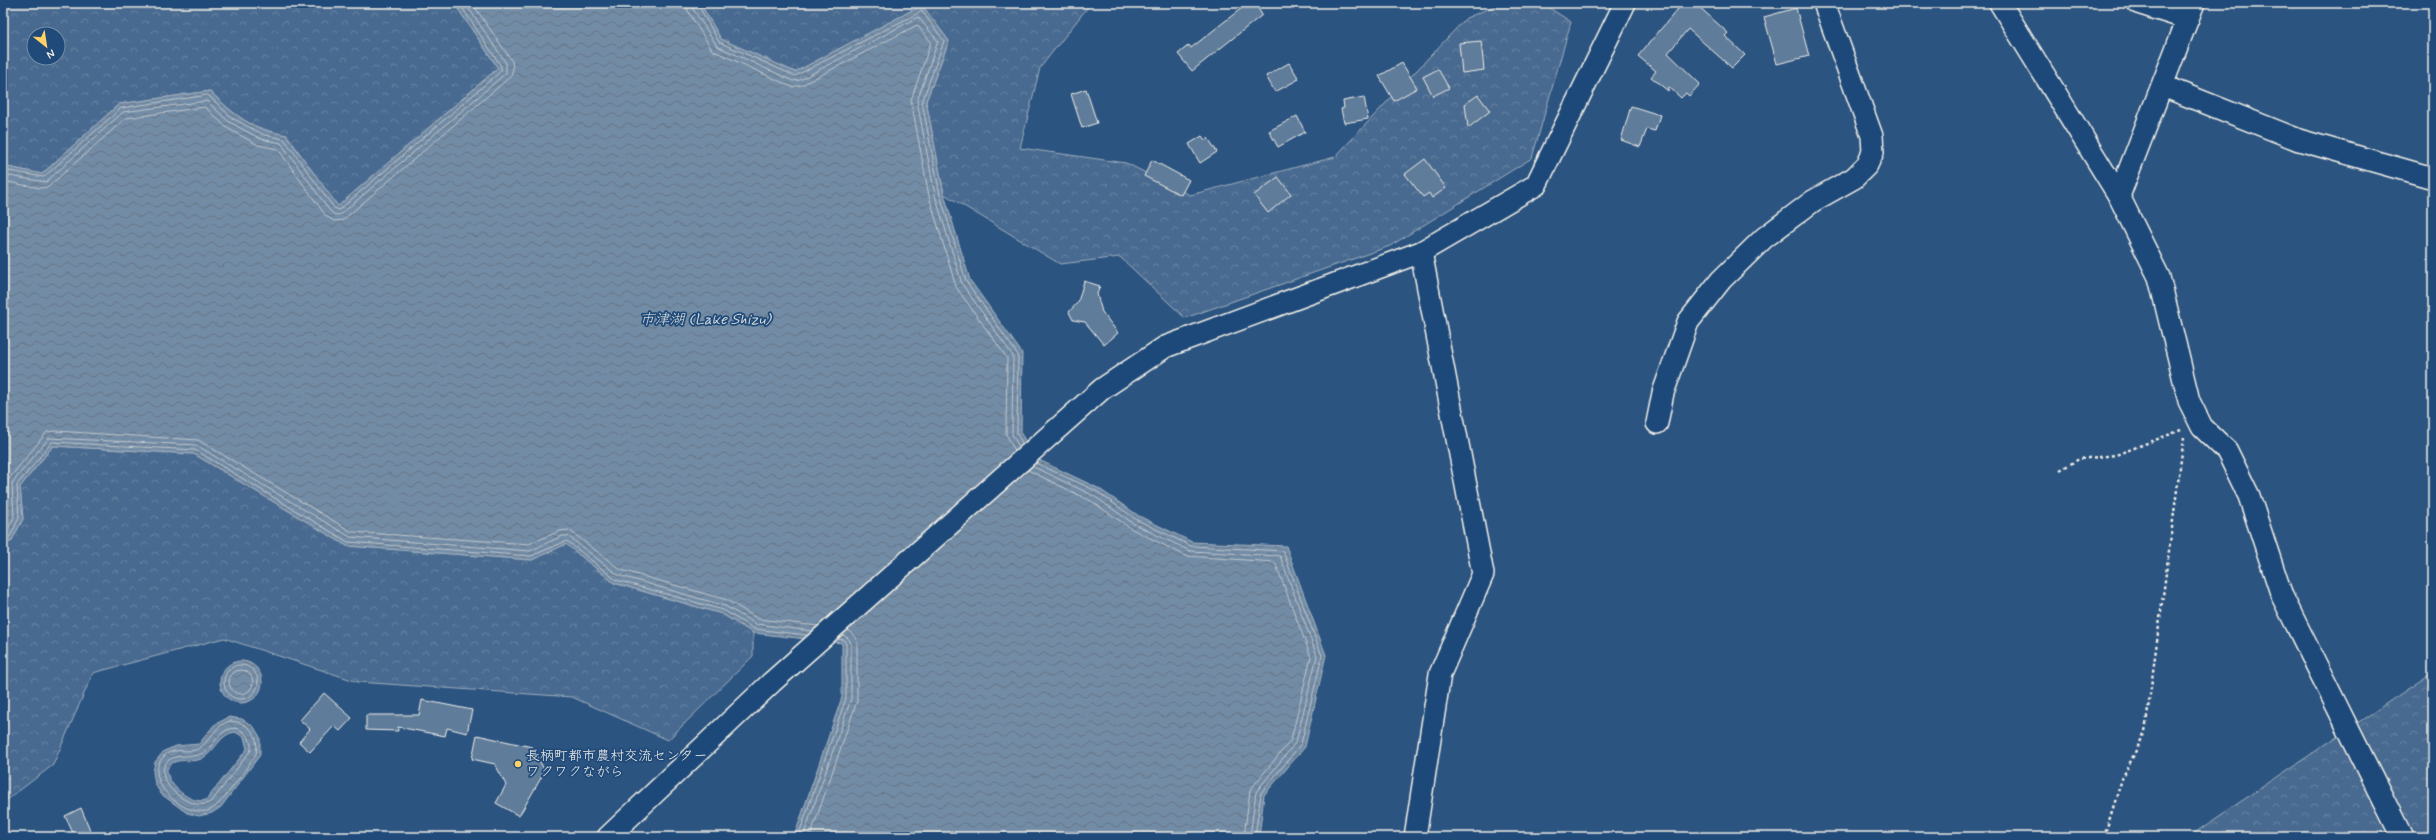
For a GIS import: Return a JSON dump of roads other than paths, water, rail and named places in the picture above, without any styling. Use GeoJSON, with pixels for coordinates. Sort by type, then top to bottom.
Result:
{"type":"FeatureCollection","features":[{"type":"Feature","properties":{"kind":"street"},"geometry":{"type":"LineString","coordinates":[[608,837],[772,682],[1102,389],[1165,347],[1421,252],[1536,185],[1625,3]]}},
{"type":"Feature","properties":{"kind":"street"},"geometry":{"type":"LineString","coordinates":[[1657,423],[1663,393],[1688,322],[1721,280],[1764,238],[1813,201],[1854,178],[1867,165],[1873,152],[1872,136],[1824,3]]}},
{"type":"Feature","properties":{"kind":"street"},"geometry":{"type":"LineString","coordinates":[[2000,3],[2119,196],[2158,277],[2189,401],[2202,427],[2227,451],[2249,496],[2282,596],[2402,837]]}},
{"type":"Feature","properties":{"kind":"street"},"geometry":{"type":"LineString","coordinates":[[2119,196],[2191,11],[2138,3]]}},
{"type":"Feature","properties":{"kind":"street"},"geometry":{"type":"LineString","coordinates":[[2163,86],[2299,140],[2433,178]]}},
{"type":"Feature","properties":{"kind":"street"},"geometry":{"type":"LineString","coordinates":[[1415,837],[1440,674],[1484,574],[1421,252]]}},
{"type":"Feature","properties":{"kind":"water","name":"市津湖 (Lake Shizu)"},"geometry":{"type":"Polygon","coordinates":[[[454,3],[700,3],[721,39],[795,72],[922,5],[949,41],[926,101],[944,194],[970,280],[1022,353],[1021,434],[1039,460],[1098,488],[1139,516],[1192,542],[1286,546],[1326,655],[1305,747],[1264,795],[1259,837],[794,837],[842,697],[842,643],[753,633],[722,614],[614,583],[566,544],[532,560],[347,546],[194,454],[53,446],[20,487],[23,519],[11,542],[3,541],[3,166],[42,174],[119,104],[210,91],[228,108],[244,120],[263,129],[286,135],[338,206],[498,68],[454,3]]]}},
{"type":"Feature","properties":{"kind":"water"},"geometry":{"type":"Polygon","coordinates":[[[241,661],[256,667],[262,682],[256,697],[241,703],[226,697],[220,682],[226,667],[241,661]]]}},
{"type":"Feature","properties":{"kind":"water"},"geometry":{"type":"Polygon","coordinates":[[[229,717],[242,719],[254,727],[260,737],[260,755],[221,807],[212,813],[199,816],[187,813],[161,794],[155,784],[153,772],[155,762],[164,751],[176,746],[199,744],[214,725],[229,717]],[[235,732],[230,733],[201,759],[174,762],[167,769],[171,781],[180,792],[187,796],[200,801],[206,800],[247,749],[244,737],[235,732]]]}},
{"type":"Feature","properties":{"kind":"place","name":"長柄町都市農村交流センター ワクワクながら"},"geometry":{"type":"Point","coordinates":[518,764]}}]}
